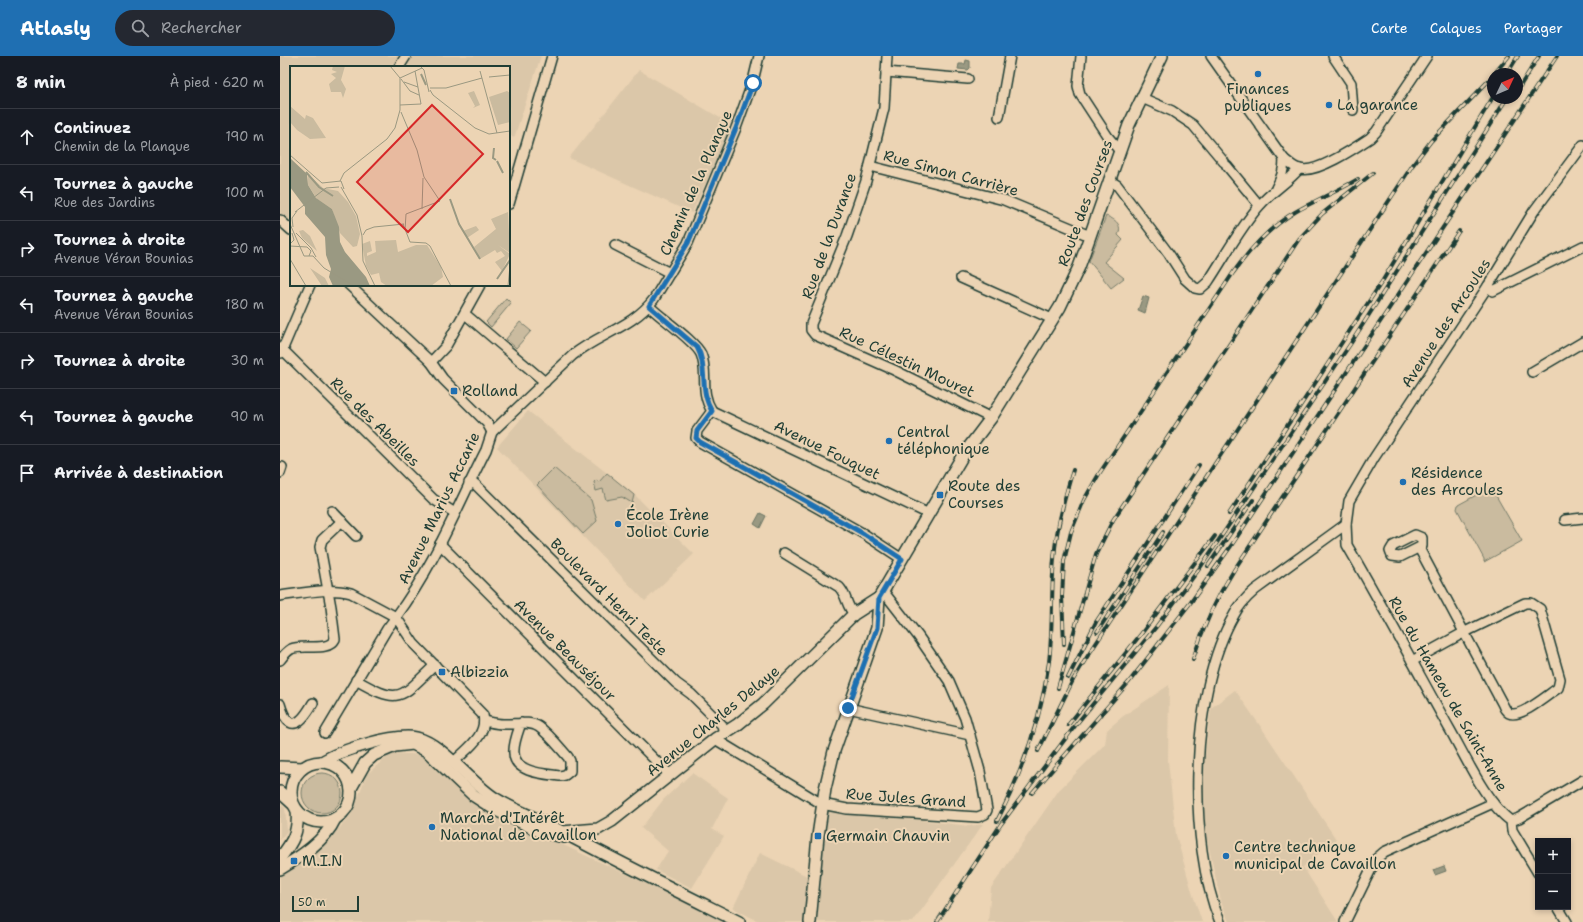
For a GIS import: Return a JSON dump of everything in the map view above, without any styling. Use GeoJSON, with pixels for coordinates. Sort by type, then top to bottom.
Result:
{"type":"FeatureCollection","features":[{"type":"Feature","properties":{"kind":"street"},"geometry":{"type":"LineString","coordinates":[[400,66],[406,56]]}},
{"type":"Feature","properties":{"kind":"street"},"geometry":{"type":"LineString","coordinates":[[510,201],[552,56]]}},
{"type":"Feature","properties":{"kind":"street","name":"Chemin de la Planque"},"geometry":{"type":"LineString","coordinates":[[492,432],[585,346],[621,328],[649,306],[688,243],[754,81],[759,56]]}},
{"type":"Feature","properties":{"kind":"street","name":"Rue de la Durance"},"geometry":{"type":"LineString","coordinates":[[812,330],[811,324],[847,236],[870,166],[884,108],[887,56]]}},
{"type":"Feature","properties":{"kind":"street"},"geometry":{"type":"LineString","coordinates":[[998,117],[1010,56]]}},
{"type":"Feature","properties":{"kind":"street"},"geometry":{"type":"LineString","coordinates":[[1082,56],[1078,86],[1080,94],[1108,137],[1119,150]]}},
{"type":"Feature","properties":{"kind":"street"},"geometry":{"type":"LineString","coordinates":[[1211,56],[1284,159],[1299,169],[1312,170],[1370,138],[1376,132],[1427,56]]}},
{"type":"Feature","properties":{"kind":"street"},"geometry":{"type":"LineString","coordinates":[[1333,56],[1351,83],[1354,110]]}},
{"type":"Feature","properties":{"kind":"street","name":"Route des Courses"},"geometry":{"type":"LineString","coordinates":[[881,594],[963,455],[991,418],[1052,320],[1079,268],[1119,150],[1162,57]]}},
{"type":"Feature","properties":{"kind":"street"},"geometry":{"type":"LineString","coordinates":[[886,72],[968,79]]}},
{"type":"Feature","properties":{"kind":"street"},"geometry":{"type":"LineString","coordinates":[[1142,98],[1172,111],[1193,125],[1259,205]]}},
{"type":"Feature","properties":{"kind":"street","name":"Avenue des Arcoules"},"geometry":{"type":"LineString","coordinates":[[1346,524],[1349,501],[1374,458],[1488,286],[1534,211],[1583,145]]}},
{"type":"Feature","properties":{"kind":"street"},"geometry":{"type":"LineString","coordinates":[[1274,191],[1281,180],[1284,168],[1284,159]]}},
{"type":"Feature","properties":{"kind":"street","name":"Rue Simon Carrière"},"geometry":{"type":"LineString","coordinates":[[870,166],[1004,200],[1090,236]]}},
{"type":"Feature","properties":{"kind":"street"},"geometry":{"type":"LineString","coordinates":[[1109,180],[1117,185],[1185,279],[1195,288],[1200,289],[1208,282],[1259,205],[1274,191],[1288,181],[1299,169]]}},
{"type":"Feature","properties":{"kind":"street"},"geometry":{"type":"LineString","coordinates":[[280,220],[290,229]]}},
{"type":"Feature","properties":{"kind":"street"},"geometry":{"type":"LineString","coordinates":[[615,245],[670,273]]}},
{"type":"Feature","properties":{"kind":"street"},"geometry":{"type":"LineString","coordinates":[[1488,286],[1493,291],[1583,246]]}},
{"type":"Feature","properties":{"kind":"street"},"geometry":{"type":"LineString","coordinates":[[960,278],[1052,320]]}},
{"type":"Feature","properties":{"kind":"street"},"geometry":{"type":"LineString","coordinates":[[281,350],[310,286]]}},
{"type":"Feature","properties":{"kind":"street"},"geometry":{"type":"LineString","coordinates":[[350,286],[431,362],[443,379],[487,423],[492,432]]}},
{"type":"Feature","properties":{"kind":"street"},"geometry":{"type":"LineString","coordinates":[[431,362],[446,346],[479,286]]}},
{"type":"Feature","properties":{"kind":"street"},"geometry":{"type":"LineString","coordinates":[[649,306],[697,347],[703,361],[703,388],[712,411],[697,431],[696,438],[700,442],[864,534],[902,559]]}},
{"type":"Feature","properties":{"kind":"street"},"geometry":{"type":"LineString","coordinates":[[465,314],[545,382]]}},
{"type":"Feature","properties":{"kind":"street","name":"Rue Célestin Mouret"},"geometry":{"type":"LineString","coordinates":[[812,330],[815,335],[894,370],[991,418]]}},
{"type":"Feature","properties":{"kind":"street"},"geometry":{"type":"LineString","coordinates":[[1532,372],[1583,342]]}},
{"type":"Feature","properties":{"kind":"street","name":"Rue des Abeilles"},"geometry":{"type":"LineString","coordinates":[[281,350],[433,499],[455,513]]}},
{"type":"Feature","properties":{"kind":"street","name":"Avenue Fouquet"},"geometry":{"type":"LineString","coordinates":[[712,411],[929,514]]}},
{"type":"Feature","properties":{"kind":"street","name":"Avenue Marius Accarie"},"geometry":{"type":"LineString","coordinates":[[325,733],[356,680],[396,617],[415,591],[440,544],[491,440],[492,432]]}},
{"type":"Feature","properties":{"kind":"street","name":"Boulevard Henri Teste"},"geometry":{"type":"LineString","coordinates":[[469,483],[475,484],[676,683],[696,698],[722,725],[719,737]]}},
{"type":"Feature","properties":{"kind":"street"},"geometry":{"type":"LineString","coordinates":[[332,511],[356,536]]}},
{"type":"Feature","properties":{"kind":"street"},"geometry":{"type":"LineString","coordinates":[[1565,520],[1583,518]]}},
{"type":"Feature","properties":{"kind":"street"},"geometry":{"type":"LineString","coordinates":[[280,660],[292,648],[328,646],[333,643],[335,639],[332,607],[320,547],[322,540],[342,521]]}},
{"type":"Feature","properties":{"kind":"street"},"geometry":{"type":"LineString","coordinates":[[1220,922],[1214,907],[1204,865],[1200,829],[1198,784],[1204,701],[1216,659],[1227,628],[1234,614],[1244,601],[1255,590],[1346,524]]}},
{"type":"Feature","properties":{"kind":"street","name":"Rue du Hameau de Saint-Anne"},"geometry":{"type":"LineString","coordinates":[[1346,524],[1347,545],[1494,803],[1503,815],[1511,821],[1512,830],[1535,868]]}},
{"type":"Feature","properties":{"kind":"street","name":"Avenue Beauséjour"},"geometry":{"type":"LineString","coordinates":[[440,544],[670,776]]}},
{"type":"Feature","properties":{"kind":"street"},"geometry":{"type":"LineString","coordinates":[[1412,661],[1464,633],[1525,603],[1535,604],[1540,609],[1560,679],[1558,688],[1522,712],[1513,714],[1508,713],[1464,633],[1419,548]]}},
{"type":"Feature","properties":{"kind":"street"},"geometry":{"type":"LineString","coordinates":[[784,553],[839,587],[844,592],[846,603],[857,612],[870,611],[877,618]]}},
{"type":"Feature","properties":{"kind":"street"},"geometry":{"type":"LineString","coordinates":[[280,596],[328,591],[351,593],[396,617],[414,644],[480,710],[484,721],[479,737],[453,763],[449,764],[427,747],[413,744],[395,746],[374,755],[365,764],[351,788]]}},
{"type":"Feature","properties":{"kind":"street"},"geometry":{"type":"LineString","coordinates":[[810,922],[822,804],[834,751],[877,628],[881,594]]}},
{"type":"Feature","properties":{"kind":"street"},"geometry":{"type":"LineString","coordinates":[[848,708],[970,735],[965,718],[949,681],[918,636],[881,594]]}},
{"type":"Feature","properties":{"kind":"street","name":"Avenue Charles Delaye"},"geometry":{"type":"LineString","coordinates":[[562,832],[598,829],[612,821],[763,704],[857,612],[881,594]]}},
{"type":"Feature","properties":{"kind":"street"},"geometry":{"type":"LineString","coordinates":[[356,680],[380,693],[393,696],[405,693],[435,665]]}},
{"type":"Feature","properties":{"kind":"street"},"geometry":{"type":"LineString","coordinates":[[280,704],[284,717],[290,723],[294,723],[300,722],[306,716],[313,703]]}},
{"type":"Feature","properties":{"kind":"street"},"geometry":{"type":"LineString","coordinates":[[484,721],[500,724],[520,723],[539,727],[568,757],[571,767],[570,771],[565,775],[560,776],[525,769],[519,764],[515,759],[514,753],[520,723]]}},
{"type":"Feature","properties":{"kind":"street","name":"Rue Jules Grand"},"geometry":{"type":"LineString","coordinates":[[719,737],[822,804],[847,809],[978,817],[982,816],[986,812],[980,771],[970,735]]}},
{"type":"Feature","properties":{"kind":"street"},"geometry":{"type":"LineString","coordinates":[[322,762],[374,742],[404,737],[418,738],[431,743],[494,798],[562,832],[572,839],[739,922]]}},
{"type":"Feature","properties":{"kind":"street"},"geometry":{"type":"LineString","coordinates":[[413,744],[428,751],[474,796],[494,809],[541,832],[572,839]]}},
{"type":"Feature","properties":{"kind":"street"},"geometry":{"type":"LineString","coordinates":[[280,858],[295,838],[298,828],[290,790],[298,772],[315,762],[322,762],[338,767],[348,780],[351,788],[350,802],[346,809],[335,819],[332,826],[310,849],[280,869]]}},
{"type":"Feature","properties":{"kind":"street"},"geometry":{"type":"LineString","coordinates":[[280,766],[303,768]]}},
{"type":"Feature","properties":{"kind":"street"},"geometry":{"type":"LineString","coordinates":[[1511,821],[1519,818],[1583,780]]}},
{"type":"Feature","properties":{"kind":"street"},"geometry":{"type":"LineString","coordinates":[[280,792],[304,818],[314,822],[325,822],[335,819]]}},
{"type":"Feature","properties":{"kind":"street"},"geometry":{"type":"LineString","coordinates":[[1345,922],[1376,859],[1384,852],[1494,803]]}},
{"type":"Feature","properties":{"kind":"street","name":"Avenue Charles Delaye"},"geometry":{"type":"LineString","coordinates":[[588,847],[598,829]]}},
{"type":"Feature","properties":{"kind":"street"},"geometry":{"type":"LineString","coordinates":[[1560,910],[1567,922]]}},
{"type":"Feature","properties":{"kind":"shaded area"},"geometry":{"type":"Polygon","coordinates":[[[280,56],[541,56],[514,138],[510,136],[510,66],[290,66],[290,221],[280,213],[280,56]]]}},
{"type":"Feature","properties":{"kind":"shaded area"},"geometry":{"type":"Polygon","coordinates":[[[966,60],[970,61],[970,68],[968,70],[958,69],[959,64],[965,64],[966,60]]]}},
{"type":"Feature","properties":{"kind":"shaded area"},"geometry":{"type":"Polygon","coordinates":[[[639,70],[732,125],[692,213],[569,158],[639,70]]]}},
{"type":"Feature","properties":{"kind":"shaded area"},"geometry":{"type":"Polygon","coordinates":[[[1106,216],[1119,225],[1120,228],[1118,235],[1123,240],[1104,262],[1124,278],[1111,288],[1089,261],[1106,216]]]}},
{"type":"Feature","properties":{"kind":"shaded area"},"geometry":{"type":"Polygon","coordinates":[[[1143,296],[1149,298],[1145,313],[1138,310],[1143,296]]]}},
{"type":"Feature","properties":{"kind":"shaded area"},"geometry":{"type":"Polygon","coordinates":[[[506,298],[511,303],[491,327],[486,322],[506,298]]]}},
{"type":"Feature","properties":{"kind":"shaded area"},"geometry":{"type":"Polygon","coordinates":[[[520,322],[531,331],[516,348],[506,339],[520,322]]]}},
{"type":"Feature","properties":{"kind":"shaded area","name":"École Irène Joliot Curie"},"geometry":{"type":"Polygon","coordinates":[[[528,411],[635,495],[694,554],[645,601],[497,447],[528,411]]]}},
{"type":"Feature","properties":{"kind":"shaded area"},"geometry":{"type":"Polygon","coordinates":[[[554,468],[591,500],[597,521],[583,534],[537,485],[554,468]]]}},
{"type":"Feature","properties":{"kind":"shaded area"},"geometry":{"type":"Polygon","coordinates":[[[607,473],[634,495],[632,503],[622,497],[606,500],[603,489],[596,491],[594,482],[596,480],[599,482],[607,473]]]}},
{"type":"Feature","properties":{"kind":"shaded area"},"geometry":{"type":"Polygon","coordinates":[[[1491,487],[1522,541],[1484,562],[1484,559],[1457,509],[1458,505],[1491,487]]]}},
{"type":"Feature","properties":{"kind":"shaded area"},"geometry":{"type":"Polygon","coordinates":[[[760,513],[766,516],[760,528],[754,524],[760,513]]]}},
{"type":"Feature","properties":{"kind":"shaded area"},"geometry":{"type":"Polygon","coordinates":[[[1169,685],[1168,761],[1176,835],[1202,922],[988,922],[991,888],[1059,790],[1105,744],[1107,730],[1122,717],[1169,685]]]}},
{"type":"Feature","properties":{"kind":"shaded area"},"geometry":{"type":"Polygon","coordinates":[[[1235,690],[1336,839],[1303,867],[1338,922],[1229,922],[1221,901],[1205,831],[1203,773],[1211,708],[1235,690]]]}},
{"type":"Feature","properties":{"kind":"shaded area","name":"Marché d'Intérêt National de Cavaillon"},"geometry":{"type":"Polygon","coordinates":[[[392,753],[425,755],[483,808],[730,922],[280,922],[280,876],[320,850],[351,815],[367,774],[392,753]]]}},
{"type":"Feature","properties":{"kind":"shaded area"},"geometry":{"type":"Polygon","coordinates":[[[326,773],[333,776],[339,782],[342,793],[341,801],[333,810],[326,813],[318,813],[311,810],[303,801],[302,789],[305,782],[314,774],[326,773]]]}},
{"type":"Feature","properties":{"kind":"shaded area"},"geometry":{"type":"Polygon","coordinates":[[[692,773],[728,798],[712,829],[724,836],[692,888],[656,870],[668,851],[641,828],[664,799],[692,773]]]}},
{"type":"Feature","properties":{"kind":"shaded area"},"geometry":{"type":"Polygon","coordinates":[[[280,804],[285,808],[287,831],[280,840],[280,804]]]}},
{"type":"Feature","properties":{"kind":"shaded area"},"geometry":{"type":"Polygon","coordinates":[[[827,809],[969,826],[983,824],[913,922],[816,922],[821,854],[827,809]]]}},
{"type":"Feature","properties":{"kind":"shaded area"},"geometry":{"type":"Polygon","coordinates":[[[760,853],[809,877],[805,922],[760,922],[733,908],[760,853]]]}},
{"type":"Feature","properties":{"kind":"shaded area"},"geometry":{"type":"Polygon","coordinates":[[[1444,866],[1446,871],[1435,875],[1433,870],[1444,866]]]}},
{"type":"Feature","properties":{"kind":"railway"},"geometry":{"type":"LineString","coordinates":[[1499,68],[1509,56]]}},
{"type":"Feature","properties":{"kind":"railway"},"geometry":{"type":"LineString","coordinates":[[1511,68],[1518,56]]}},
{"type":"Feature","properties":{"kind":"railway"},"geometry":{"type":"LineString","coordinates":[[1523,81],[1539,56]]}},
{"type":"Feature","properties":{"kind":"railway"},"geometry":{"type":"LineString","coordinates":[[1032,793],[1129,682],[1191,602],[1231,546],[1557,56]]}},
{"type":"Feature","properties":{"kind":"railway"},"geometry":{"type":"LineString","coordinates":[[1038,751],[1073,680],[1087,657],[1412,166],[1431,141],[1487,82]]}},
{"type":"Feature","properties":{"kind":"railway"},"geometry":{"type":"LineString","coordinates":[[1229,514],[1383,280],[1489,104]]}},
{"type":"Feature","properties":{"kind":"railway"},"geometry":{"type":"LineString","coordinates":[[937,922],[1001,824],[1078,722],[1156,627],[1202,565],[1351,343],[1503,104]]}},
{"type":"Feature","properties":{"kind":"railway"},"geometry":{"type":"LineString","coordinates":[[1058,688],[1096,554],[1113,520],[1299,239],[1322,214],[1373,173]]}},
{"type":"Feature","properties":{"kind":"railway"},"geometry":{"type":"LineString","coordinates":[[1064,644],[1062,596],[1064,561],[1071,532],[1084,500],[1099,474],[1233,273],[1253,247],[1277,224],[1295,212],[1358,179]]}},
{"type":"Feature","properties":{"kind":"railway"},"geometry":{"type":"LineString","coordinates":[[1193,659],[1210,613],[1234,570],[1459,231]]}},
{"type":"Feature","properties":{"kind":"railway"},"geometry":{"type":"LineString","coordinates":[[1068,678],[1096,622],[1199,465]]}},
{"type":"Feature","properties":{"kind":"railway"},"geometry":{"type":"LineString","coordinates":[[997,821],[1015,783],[1030,744],[1046,683],[1052,623],[1055,547],[1064,503],[1073,470]]}},
{"type":"Feature","properties":{"kind":"railway"},"geometry":{"type":"LineString","coordinates":[[1208,566],[1253,500]]}},
{"type":"Feature","properties":{"kind":"railway"},"geometry":{"type":"LineString","coordinates":[[1097,632],[1163,532]]}},
{"type":"Feature","properties":{"kind":"railway"},"geometry":{"type":"LineString","coordinates":[[1068,725],[1141,634],[1215,536]]}},
{"type":"Feature","properties":{"kind":"place","name":"Finances publiques"},"geometry":{"type":"Point","coordinates":[1258,74]}},
{"type":"Feature","properties":{"kind":"place","name":"La garance"},"geometry":{"type":"Point","coordinates":[1329,105]}},
{"type":"Feature","properties":{"kind":"place","name":"Rolland"},"geometry":{"type":"Point","coordinates":[454,391]}},
{"type":"Feature","properties":{"kind":"place","name":"Central téléphonique"},"geometry":{"type":"Point","coordinates":[889,441]}},
{"type":"Feature","properties":{"kind":"place","name":"Résidence des Arcoules"},"geometry":{"type":"Point","coordinates":[1403,482]}},
{"type":"Feature","properties":{"kind":"place","name":"Route des Courses"},"geometry":{"type":"Point","coordinates":[940,495]}},
{"type":"Feature","properties":{"kind":"place","name":"École Irène Joliot Curie"},"geometry":{"type":"Point","coordinates":[618,524]}},
{"type":"Feature","properties":{"kind":"place","name":"Albizzia"},"geometry":{"type":"Point","coordinates":[442,672]}},
{"type":"Feature","properties":{"kind":"place","name":"Marché d'Intérêt National de Cavaillon"},"geometry":{"type":"Point","coordinates":[432,827]}},
{"type":"Feature","properties":{"kind":"place","name":"Germain Chauvin"},"geometry":{"type":"Point","coordinates":[818,836]}},
{"type":"Feature","properties":{"kind":"place","name":"Centre technique municipal de Cavaillon"},"geometry":{"type":"Point","coordinates":[1226,856]}},
{"type":"Feature","properties":{"kind":"place","name":"M.I.N"},"geometry":{"type":"Point","coordinates":[294,861]}},
{"type":"Feature","properties":{"kind":"route"},"geometry":{"type":"LineString","coordinates":[[753,83],[688,243],[649,306],[697,347],[701,354],[703,361],[703,388],[712,411],[697,431],[695,435],[696,438],[700,442],[803,498],[864,534],[902,559],[879,598],[877,605],[877,628],[848,708]]}}]}
